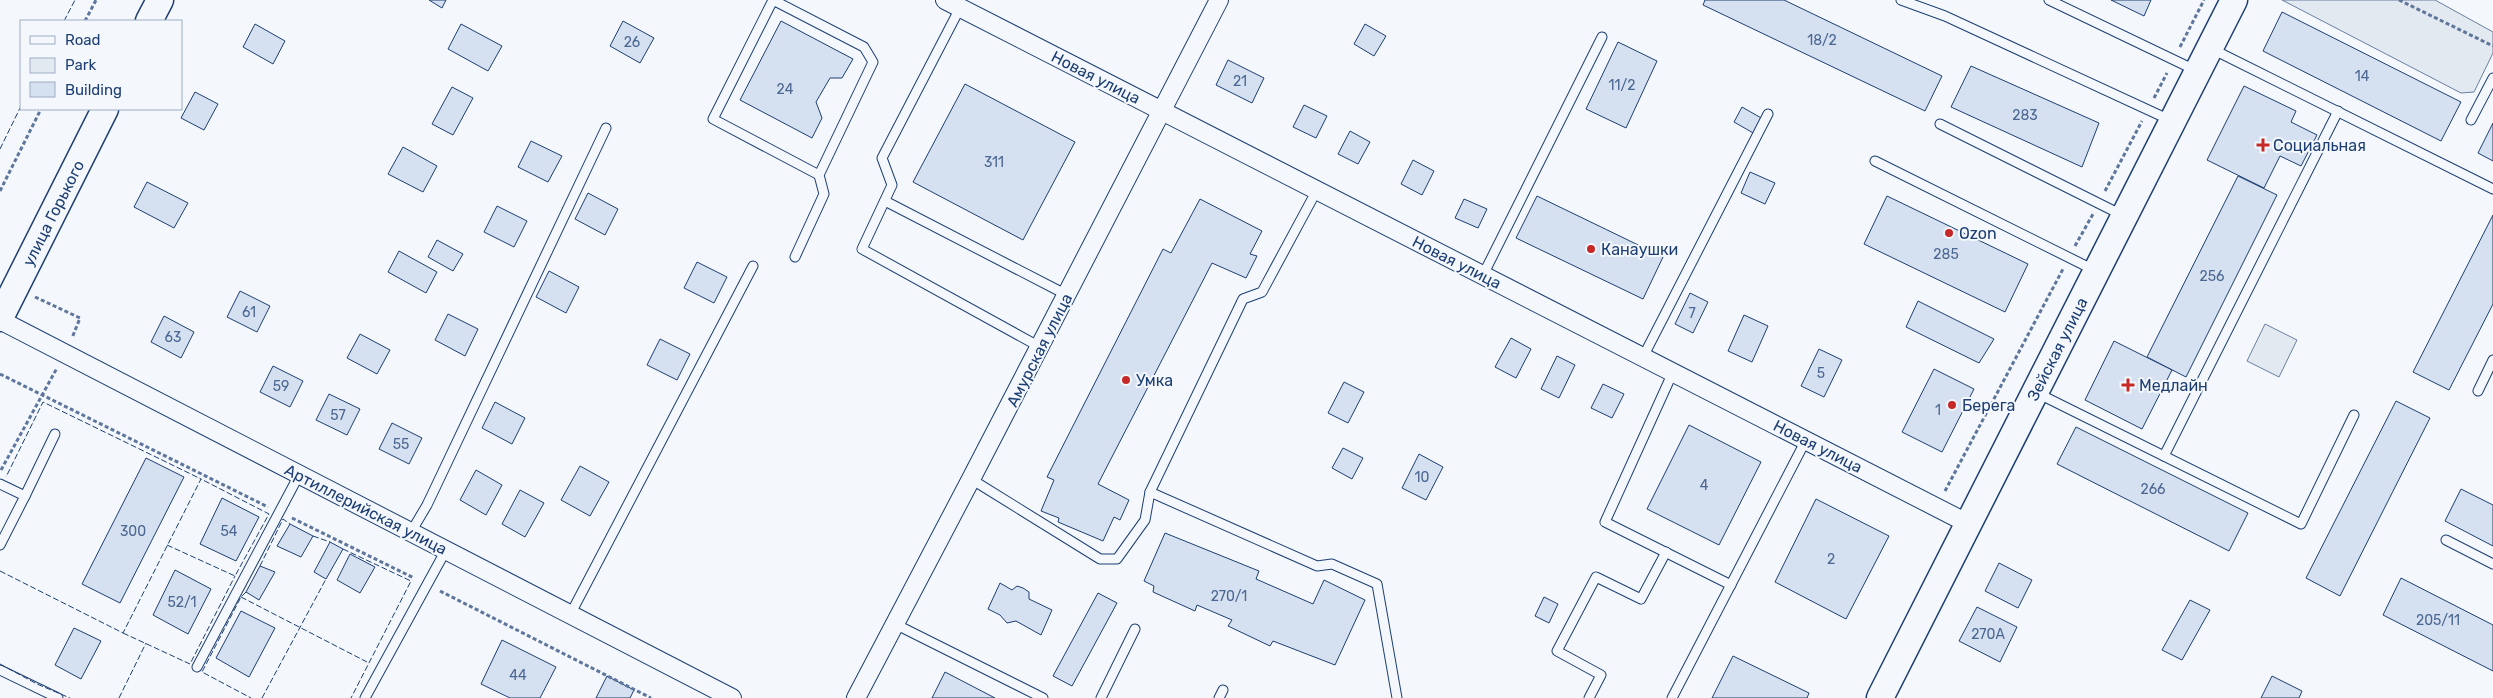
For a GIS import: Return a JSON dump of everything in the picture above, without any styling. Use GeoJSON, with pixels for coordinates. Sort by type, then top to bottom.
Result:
{"type":"FeatureCollection","features":[{"type":"Feature","properties":{"kind":"street"},"geometry":{"type":"LineString","coordinates":[[150,20],[160,0]]}},
{"type":"Feature","properties":{"kind":"street","name":"Амурская улица"},"geometry":{"type":"LineString","coordinates":[[856,698],[972,479],[1219,0]]}},
{"type":"Feature","properties":{"kind":"street","name":"Зейская улица"},"geometry":{"type":"LineString","coordinates":[[1880,698],[2234,0]]}},
{"type":"Feature","properties":{"kind":"street","name":"Новая улица"},"geometry":{"type":"LineString","coordinates":[[952,4],[1969,524]]}},
{"type":"Feature","properties":{"kind":"street","name":"улица Горького"},"geometry":{"type":"LineString","coordinates":[[0,319],[104,110]]}},
{"type":"Feature","properties":{"kind":"street","name":"Артиллерийская улица"},"geometry":{"type":"LineString","coordinates":[[0,319],[732,698]]}},
{"type":"Feature","properties":{"kind":"lane"},"geometry":{"type":"LineString","coordinates":[[795,257],[824,194],[819,175],[873,62],[864,47],[773,0],[713,119],[819,175]]}},
{"type":"Feature","properties":{"kind":"lane"},"geometry":{"type":"LineString","coordinates":[[1901,0],[1945,16],[2172,121]]}},
{"type":"Feature","properties":{"kind":"lane"},"geometry":{"type":"LineString","coordinates":[[2049,0],[2198,71]]}},
{"type":"Feature","properties":{"kind":"lane"},"geometry":{"type":"LineString","coordinates":[[952,4],[882,158],[892,185],[862,249],[1040,347]]}},
{"type":"Feature","properties":{"kind":"lane"},"geometry":{"type":"LineString","coordinates":[[1483,275],[1602,37]]}},
{"type":"Feature","properties":{"kind":"lane"},"geometry":{"type":"LineString","coordinates":[[2210,47],[2493,188]]}},
{"type":"Feature","properties":{"kind":"lane"},"geometry":{"type":"LineString","coordinates":[[2471,120],[2493,78]]}},
{"type":"Feature","properties":{"kind":"lane"},"geometry":{"type":"LineString","coordinates":[[2164,456],[2338,111]]}},
{"type":"Feature","properties":{"kind":"lane"},"geometry":{"type":"LineString","coordinates":[[1643,357],[1768,114]]}},
{"type":"Feature","properties":{"kind":"lane"},"geometry":{"type":"LineString","coordinates":[[1940,124],[2124,216]]}},
{"type":"Feature","properties":{"kind":"lane"},"geometry":{"type":"LineString","coordinates":[[411,532],[426,505],[606,128]]}},
{"type":"Feature","properties":{"kind":"lane"},"geometry":{"type":"LineString","coordinates":[[1874,160],[2097,271]]}},
{"type":"Feature","properties":{"kind":"lane"},"geometry":{"type":"LineString","coordinates":[[972,479],[1100,559],[1117,559],[1144,520],[1150,492],[1243,299],[1262,292],[1317,190]]}},
{"type":"Feature","properties":{"kind":"lane"},"geometry":{"type":"LineString","coordinates":[[885,201],[1067,295]]}},
{"type":"Feature","properties":{"kind":"lane"},"geometry":{"type":"LineString","coordinates":[[570,614],[753,266]]}},
{"type":"Feature","properties":{"kind":"lane"},"geometry":{"type":"LineString","coordinates":[[2478,391],[2493,360]]}},
{"type":"Feature","properties":{"kind":"lane"},"geometry":{"type":"LineString","coordinates":[[1673,372],[1605,522],[1731,585]]}},
{"type":"Feature","properties":{"kind":"lane"},"geometry":{"type":"LineString","coordinates":[[2035,392],[2301,524],[2354,415]]}},
{"type":"Feature","properties":{"kind":"lane"},"geometry":{"type":"LineString","coordinates":[[0,545],[55,434]]}},
{"type":"Feature","properties":{"kind":"lane"},"geometry":{"type":"LineString","coordinates":[[1672,698],[1806,440]]}},
{"type":"Feature","properties":{"kind":"lane"},"geometry":{"type":"LineString","coordinates":[[197,667],[299,475]]}},
{"type":"Feature","properties":{"kind":"lane"},"geometry":{"type":"LineString","coordinates":[[0,484],[24,496]]}},
{"type":"Feature","properties":{"kind":"lane"},"geometry":{"type":"LineString","coordinates":[[1150,492],[1316,566],[1332,564],[1377,584],[1397,698]]}},
{"type":"Feature","properties":{"kind":"lane"},"geometry":{"type":"LineString","coordinates":[[2446,540],[2493,564]]}},
{"type":"Feature","properties":{"kind":"lane"},"geometry":{"type":"LineString","coordinates":[[365,698],[446,550]]}},
{"type":"Feature","properties":{"kind":"lane"},"geometry":{"type":"LineString","coordinates":[[1590,698],[1601,675],[1557,651],[1596,577],[1641,599],[1666,552]]}},
{"type":"Feature","properties":{"kind":"lane"},"geometry":{"type":"LineString","coordinates":[[895,624],[1043,698]]}},
{"type":"Feature","properties":{"kind":"lane"},"geometry":{"type":"LineString","coordinates":[[1102,698],[1135,629]]}},
{"type":"Feature","properties":{"kind":"lane"},"geometry":{"type":"LineString","coordinates":[[0,670],[58,698]]}},
{"type":"Feature","properties":{"kind":"path"},"geometry":{"type":"LineString","coordinates":[[86,20],[96,0]]}},
{"type":"Feature","properties":{"kind":"path"},"geometry":{"type":"LineString","coordinates":[[2399,0],[2493,46]]}},
{"type":"Feature","properties":{"kind":"path"},"geometry":{"type":"LineString","coordinates":[[0,190],[40,110]]}},
{"type":"Feature","properties":{"kind":"path"},"geometry":{"type":"LineString","coordinates":[[0,473],[66,354],[80,318],[15,288]]}},
{"type":"Feature","properties":{"kind":"path"},"geometry":{"type":"LineString","coordinates":[[0,374],[651,698]]}},
{"type":"Feature","properties":{"kind":"green space"},"geometry":{"type":"Polygon","coordinates":[[[2282,0],[2435,0],[2493,32],[2493,53],[2474,92],[2461,93],[2282,0]]]}},
{"type":"Feature","properties":{"kind":"green space"},"geometry":{"type":"Polygon","coordinates":[[[2265,324],[2297,340],[2279,377],[2247,361],[2265,324]]]}},
{"type":"Feature","properties":{"kind":"building"},"geometry":{"type":"Polygon","coordinates":[[[429,0],[446,0],[442,8],[429,0]]]}},
{"type":"Feature","properties":{"kind":"building"},"geometry":{"type":"Polygon","coordinates":[[[1705,0],[1784,0],[1942,76],[1925,111],[1703,5],[1705,0]]]}},
{"type":"Feature","properties":{"kind":"building"},"geometry":{"type":"Polygon","coordinates":[[[2111,0],[2151,0],[2144,16],[2111,0]]]}},
{"type":"Feature","properties":{"kind":"building"},"geometry":{"type":"Polygon","coordinates":[[[2282,12],[2461,102],[2441,141],[2263,51],[2282,12]]]}},
{"type":"Feature","properties":{"kind":"building"},"geometry":{"type":"Polygon","coordinates":[[[623,21],[654,38],[640,63],[610,46],[623,21]]]}},
{"type":"Feature","properties":{"kind":"building"},"geometry":{"type":"Polygon","coordinates":[[[781,21],[853,59],[842,78],[830,78],[816,102],[822,118],[812,138],[740,100],[781,21]]]}},
{"type":"Feature","properties":{"kind":"building"},"geometry":{"type":"Polygon","coordinates":[[[255,24],[285,41],[273,64],[243,47],[255,24]]]}},
{"type":"Feature","properties":{"kind":"building"},"geometry":{"type":"Polygon","coordinates":[[[461,24],[502,46],[488,71],[448,49],[461,24]]]}},
{"type":"Feature","properties":{"kind":"building"},"geometry":{"type":"Polygon","coordinates":[[[1365,24],[1386,36],[1374,56],[1354,44],[1365,24]]]}},
{"type":"Feature","properties":{"kind":"building"},"geometry":{"type":"Polygon","coordinates":[[[1618,42],[1657,61],[1626,128],[1586,109],[1618,42]]]}},
{"type":"Feature","properties":{"kind":"building"},"geometry":{"type":"Polygon","coordinates":[[[1228,60],[1264,78],[1252,103],[1216,85],[1228,60]]]}},
{"type":"Feature","properties":{"kind":"building"},"geometry":{"type":"Polygon","coordinates":[[[1971,66],[2099,123],[2082,167],[1951,107],[1971,66]]]}},
{"type":"Feature","properties":{"kind":"building"},"geometry":{"type":"Polygon","coordinates":[[[965,84],[1075,142],[1023,240],[913,182],[965,84]]]}},
{"type":"Feature","properties":{"kind":"building","name":"Социальная"},"geometry":{"type":"Polygon","coordinates":[[[2244,86],[2296,111],[2291,122],[2317,135],[2301,166],[2280,156],[2264,188],[2207,160],[2244,86]]]}},
{"type":"Feature","properties":{"kind":"building"},"geometry":{"type":"Polygon","coordinates":[[[452,87],[473,98],[453,135],[432,124],[452,87]]]}},
{"type":"Feature","properties":{"kind":"building"},"geometry":{"type":"Polygon","coordinates":[[[195,92],[218,104],[204,130],[181,118],[195,92]]]}},
{"type":"Feature","properties":{"kind":"building"},"geometry":{"type":"Polygon","coordinates":[[[1304,105],[1327,116],[1316,138],[1293,127],[1304,105]]]}},
{"type":"Feature","properties":{"kind":"building"},"geometry":{"type":"Polygon","coordinates":[[[1742,107],[1763,119],[1755,134],[1734,122],[1742,107]]]}},
{"type":"Feature","properties":{"kind":"building"},"geometry":{"type":"Polygon","coordinates":[[[2493,123],[2493,161],[2478,153],[2493,123]]]}},
{"type":"Feature","properties":{"kind":"building"},"geometry":{"type":"Polygon","coordinates":[[[1350,131],[1370,142],[1358,164],[1338,154],[1350,131]]]}},
{"type":"Feature","properties":{"kind":"building"},"geometry":{"type":"Polygon","coordinates":[[[531,141],[562,156],[548,182],[518,167],[531,141]]]}},
{"type":"Feature","properties":{"kind":"building"},"geometry":{"type":"Polygon","coordinates":[[[403,147],[437,166],[423,192],[388,174],[403,147]]]}},
{"type":"Feature","properties":{"kind":"building"},"geometry":{"type":"Polygon","coordinates":[[[1413,160],[1434,171],[1422,195],[1401,184],[1413,160]]]}},
{"type":"Feature","properties":{"kind":"building"},"geometry":{"type":"Polygon","coordinates":[[[1750,172],[1775,183],[1765,204],[1741,193],[1750,172]]]}},
{"type":"Feature","properties":{"kind":"building"},"geometry":{"type":"Polygon","coordinates":[[[2238,176],[2277,195],[2186,377],[2147,357],[2238,176]]]}},
{"type":"Feature","properties":{"kind":"building"},"geometry":{"type":"Polygon","coordinates":[[[147,182],[188,203],[174,228],[134,207],[147,182]]]}},
{"type":"Feature","properties":{"kind":"building"},"geometry":{"type":"Polygon","coordinates":[[[588,193],[618,209],[605,235],[575,219],[588,193]]]}},
{"type":"Feature","properties":{"kind":"building"},"geometry":{"type":"Polygon","coordinates":[[[1537,196],[1663,257],[1643,299],[1516,238],[1537,196]]]}},
{"type":"Feature","properties":{"kind":"building"},"geometry":{"type":"Polygon","coordinates":[[[1887,196],[2028,264],[2005,312],[1864,244],[1887,196]]]}},
{"type":"Feature","properties":{"kind":"building"},"geometry":{"type":"Polygon","coordinates":[[[1200,199],[1262,231],[1250,254],[1257,256],[1246,278],[1212,263],[1098,484],[1129,500],[1120,520],[1114,517],[1103,541],[1058,522],[1059,518],[1041,511],[1054,480],[1047,477],[1163,249],[1171,253],[1200,199]]]}},
{"type":"Feature","properties":{"kind":"building"},"geometry":{"type":"Polygon","coordinates":[[[1464,199],[1487,209],[1478,228],[1455,218],[1464,199]]]}},
{"type":"Feature","properties":{"kind":"building"},"geometry":{"type":"Polygon","coordinates":[[[497,206],[527,221],[514,247],[484,232],[497,206]]]}},
{"type":"Feature","properties":{"kind":"building"},"geometry":{"type":"Polygon","coordinates":[[[2493,215],[2493,304],[2449,390],[2413,372],[2493,215]]]}},
{"type":"Feature","properties":{"kind":"building"},"geometry":{"type":"Polygon","coordinates":[[[437,240],[463,254],[453,271],[428,257],[437,240]]]}},
{"type":"Feature","properties":{"kind":"building"},"geometry":{"type":"Polygon","coordinates":[[[399,251],[437,272],[426,293],[388,272],[399,251]]]}},
{"type":"Feature","properties":{"kind":"building"},"geometry":{"type":"Polygon","coordinates":[[[697,262],[727,277],[714,303],[684,288],[697,262]]]}},
{"type":"Feature","properties":{"kind":"building"},"geometry":{"type":"Polygon","coordinates":[[[549,271],[579,287],[566,313],[536,297],[549,271]]]}},
{"type":"Feature","properties":{"kind":"building"},"geometry":{"type":"Polygon","coordinates":[[[240,291],[270,306],[257,332],[227,317],[240,291]]]}},
{"type":"Feature","properties":{"kind":"building"},"geometry":{"type":"Polygon","coordinates":[[[1690,293],[1708,302],[1693,333],[1675,324],[1690,293]]]}},
{"type":"Feature","properties":{"kind":"building"},"geometry":{"type":"Polygon","coordinates":[[[1918,301],[1994,339],[1979,363],[1906,327],[1918,301]]]}},
{"type":"Feature","properties":{"kind":"building"},"geometry":{"type":"Polygon","coordinates":[[[448,314],[478,329],[465,356],[435,340],[448,314]]]}},
{"type":"Feature","properties":{"kind":"building"},"geometry":{"type":"Polygon","coordinates":[[[1744,315],[1768,326],[1752,362],[1728,351],[1744,315]]]}},
{"type":"Feature","properties":{"kind":"building"},"geometry":{"type":"Polygon","coordinates":[[[164,316],[194,332],[181,358],[151,342],[164,316]]]}},
{"type":"Feature","properties":{"kind":"building"},"geometry":{"type":"Polygon","coordinates":[[[360,334],[390,350],[377,374],[347,358],[360,334]]]}},
{"type":"Feature","properties":{"kind":"building"},"geometry":{"type":"Polygon","coordinates":[[[1511,338],[1531,349],[1516,378],[1495,367],[1511,338]]]}},
{"type":"Feature","properties":{"kind":"building"},"geometry":{"type":"Polygon","coordinates":[[[660,339],[690,354],[677,380],[647,365],[660,339]]]}},
{"type":"Feature","properties":{"kind":"building","name":"Медлайн"},"geometry":{"type":"Polygon","coordinates":[[[2114,341],[2172,370],[2142,429],[2085,400],[2114,341]]]}},
{"type":"Feature","properties":{"kind":"building"},"geometry":{"type":"Polygon","coordinates":[[[1819,349],[1842,360],[1824,397],[1801,386],[1819,349]]]}},
{"type":"Feature","properties":{"kind":"building"},"geometry":{"type":"Polygon","coordinates":[[[1557,356],[1575,365],[1559,398],[1541,389],[1557,356]]]}},
{"type":"Feature","properties":{"kind":"building"},"geometry":{"type":"Polygon","coordinates":[[[273,366],[303,381],[290,407],[260,392],[273,366]]]}},
{"type":"Feature","properties":{"kind":"building"},"geometry":{"type":"Polygon","coordinates":[[[1934,369],[1974,389],[1942,452],[1902,432],[1934,369]]]}},
{"type":"Feature","properties":{"kind":"building"},"geometry":{"type":"Polygon","coordinates":[[[1344,382],[1364,392],[1348,423],[1328,413],[1344,382]]]}},
{"type":"Feature","properties":{"kind":"building"},"geometry":{"type":"Polygon","coordinates":[[[1603,384],[1624,394],[1612,418],[1591,408],[1603,384]]]}},
{"type":"Feature","properties":{"kind":"building"},"geometry":{"type":"Polygon","coordinates":[[[329,394],[360,409],[347,435],[316,420],[329,394]]]}},
{"type":"Feature","properties":{"kind":"building"},"geometry":{"type":"Polygon","coordinates":[[[2396,401],[2430,418],[2340,596],[2306,578],[2396,401]]]}},
{"type":"Feature","properties":{"kind":"building"},"geometry":{"type":"Polygon","coordinates":[[[495,402],[525,418],[512,444],[482,428],[495,402]]]}},
{"type":"Feature","properties":{"kind":"building"},"geometry":{"type":"Polygon","coordinates":[[[392,423],[422,438],[409,464],[379,449],[392,423]]]}},
{"type":"Feature","properties":{"kind":"building"},"geometry":{"type":"Polygon","coordinates":[[[1689,425],[1761,462],[1719,545],[1647,509],[1689,425]]]}},
{"type":"Feature","properties":{"kind":"building"},"geometry":{"type":"Polygon","coordinates":[[[2076,427],[2248,513],[2229,551],[2057,464],[2076,427]]]}},
{"type":"Feature","properties":{"kind":"building"},"geometry":{"type":"Polygon","coordinates":[[[1343,448],[1363,458],[1352,479],[1332,468],[1343,448]]]}},
{"type":"Feature","properties":{"kind":"building"},"geometry":{"type":"Polygon","coordinates":[[[1419,454],[1443,467],[1426,500],[1402,488],[1419,454]]]}},
{"type":"Feature","properties":{"kind":"building"},"geometry":{"type":"Polygon","coordinates":[[[146,458],[184,477],[120,603],[82,584],[146,458]]]}},
{"type":"Feature","properties":{"kind":"building"},"geometry":{"type":"Polygon","coordinates":[[[580,466],[609,482],[590,516],[561,500],[580,466]]]}},
{"type":"Feature","properties":{"kind":"building"},"geometry":{"type":"Polygon","coordinates":[[[476,470],[502,485],[486,515],[460,500],[476,470]]]}},
{"type":"Feature","properties":{"kind":"building"},"geometry":{"type":"Polygon","coordinates":[[[2461,489],[2493,505],[2493,546],[2445,521],[2461,489]]]}},
{"type":"Feature","properties":{"kind":"building"},"geometry":{"type":"Polygon","coordinates":[[[520,490],[544,503],[525,537],[502,524],[520,490]]]}},
{"type":"Feature","properties":{"kind":"building"},"geometry":{"type":"Polygon","coordinates":[[[222,498],[259,517],[236,561],[200,544],[222,498]]]}},
{"type":"Feature","properties":{"kind":"building"},"geometry":{"type":"Polygon","coordinates":[[[1816,499],[1889,536],[1846,619],[1775,582],[1816,499]]]}},
{"type":"Feature","properties":{"kind":"building"},"geometry":{"type":"Polygon","coordinates":[[[290,524],[313,536],[301,557],[277,546],[290,524]]]}},
{"type":"Feature","properties":{"kind":"building"},"geometry":{"type":"Polygon","coordinates":[[[1165,533],[1259,571],[1256,579],[1313,604],[1324,580],[1365,600],[1335,665],[1273,641],[1270,646],[1228,626],[1232,620],[1197,605],[1195,611],[1153,592],[1154,586],[1144,581],[1165,533]]]}},
{"type":"Feature","properties":{"kind":"building"},"geometry":{"type":"Polygon","coordinates":[[[330,542],[343,549],[326,579],[314,572],[330,542]]]}},
{"type":"Feature","properties":{"kind":"building"},"geometry":{"type":"Polygon","coordinates":[[[350,554],[375,567],[360,593],[337,580],[350,554]]]}},
{"type":"Feature","properties":{"kind":"building"},"geometry":{"type":"Polygon","coordinates":[[[1999,563],[2032,580],[2018,608],[1985,591],[1999,563]]]}},
{"type":"Feature","properties":{"kind":"building"},"geometry":{"type":"Polygon","coordinates":[[[260,566],[275,572],[259,600],[246,592],[260,566]]]}},
{"type":"Feature","properties":{"kind":"building"},"geometry":{"type":"Polygon","coordinates":[[[175,570],[211,589],[188,634],[153,615],[175,570]]]}},
{"type":"Feature","properties":{"kind":"building"},"geometry":{"type":"Polygon","coordinates":[[[2401,578],[2493,625],[2493,671],[2383,615],[2401,578]]]}},
{"type":"Feature","properties":{"kind":"building"},"geometry":{"type":"Polygon","coordinates":[[[1000,583],[1012,590],[1017,586],[1023,588],[1029,592],[1029,599],[1052,610],[1041,635],[1016,621],[1007,623],[1000,615],[988,609],[1000,583]]]}},
{"type":"Feature","properties":{"kind":"building"},"geometry":{"type":"Polygon","coordinates":[[[1098,593],[1117,603],[1072,686],[1053,676],[1098,593]]]}},
{"type":"Feature","properties":{"kind":"building"},"geometry":{"type":"Polygon","coordinates":[[[1544,597],[1558,604],[1549,623],[1535,616],[1544,597]]]}},
{"type":"Feature","properties":{"kind":"building"},"geometry":{"type":"Polygon","coordinates":[[[2190,600],[2210,610],[2182,660],[2162,650],[2190,600]]]}},
{"type":"Feature","properties":{"kind":"building"},"geometry":{"type":"Polygon","coordinates":[[[1977,607],[2017,627],[2000,662],[1959,641],[1977,607]]]}},
{"type":"Feature","properties":{"kind":"building"},"geometry":{"type":"Polygon","coordinates":[[[241,611],[275,628],[249,677],[216,658],[241,611]]]}},
{"type":"Feature","properties":{"kind":"building"},"geometry":{"type":"Polygon","coordinates":[[[74,628],[101,641],[81,679],[55,665],[74,628]]]}},
{"type":"Feature","properties":{"kind":"building"},"geometry":{"type":"Polygon","coordinates":[[[502,640],[556,667],[540,698],[510,698],[481,684],[502,640]]]}},
{"type":"Feature","properties":{"kind":"building"},"geometry":{"type":"Polygon","coordinates":[[[1733,656],[1809,693],[1807,698],[1712,698],[1733,656]]]}},
{"type":"Feature","properties":{"kind":"building"},"geometry":{"type":"Polygon","coordinates":[[[945,672],[995,698],[932,698],[945,672]]]}},
{"type":"Feature","properties":{"kind":"building"},"geometry":{"type":"Polygon","coordinates":[[[607,676],[634,690],[630,698],[596,698],[607,676]]]}},
{"type":"Feature","properties":{"kind":"building"},"geometry":{"type":"Polygon","coordinates":[[[2272,676],[2302,691],[2299,698],[2261,698],[2272,676]]]}},
{"type":"Feature","properties":{"kind":"fence"},"geometry":{"type":"LineString","coordinates":[[65,20],[75,0]]}},
{"type":"Feature","properties":{"kind":"fence"},"geometry":{"type":"LineString","coordinates":[[0,149],[20,108]]}},
{"type":"Feature","properties":{"kind":"fence"},"geometry":{"type":"LineString","coordinates":[[0,571],[123,633],[201,479],[43,402],[6,477]]}},
{"type":"Feature","properties":{"kind":"fence"},"geometry":{"type":"LineString","coordinates":[[167,545],[235,576],[269,514],[201,479]]}},
{"type":"Feature","properties":{"kind":"fence"},"geometry":{"type":"LineString","coordinates":[[260,566],[283,519],[290,524]]}},
{"type":"Feature","properties":{"kind":"fence"},"geometry":{"type":"LineString","coordinates":[[313,536],[330,542]]}},
{"type":"Feature","properties":{"kind":"fence"},"geometry":{"type":"LineString","coordinates":[[343,549],[411,581],[351,698]]}},
{"type":"Feature","properties":{"kind":"fence"},"geometry":{"type":"LineString","coordinates":[[123,633],[190,664],[235,576]]}},
{"type":"Feature","properties":{"kind":"fence"},"geometry":{"type":"LineString","coordinates":[[262,698],[326,579]]}},
{"type":"Feature","properties":{"kind":"fence"},"geometry":{"type":"LineString","coordinates":[[246,592],[241,597],[202,672],[251,698]]}},
{"type":"Feature","properties":{"kind":"fence"},"geometry":{"type":"LineString","coordinates":[[241,597],[367,662]]}},
{"type":"Feature","properties":{"kind":"fence"},"geometry":{"type":"LineString","coordinates":[[119,698],[146,643]]}},
{"type":"Feature","properties":{"kind":"fence"},"geometry":{"type":"LineString","coordinates":[[0,664],[37,684],[70,698]]}},
{"type":"Feature","properties":{"kind":"place","name":"Социальная"},"geometry":{"type":"Point","coordinates":[2263,145]}},
{"type":"Feature","properties":{"kind":"place","name":"Ozon"},"geometry":{"type":"Point","coordinates":[1949,233]}},
{"type":"Feature","properties":{"kind":"place","name":"Канаушки"},"geometry":{"type":"Point","coordinates":[1591,249]}},
{"type":"Feature","properties":{"kind":"place","name":"Умка"},"geometry":{"type":"Point","coordinates":[1126,380]}},
{"type":"Feature","properties":{"kind":"place","name":"Медлайн"},"geometry":{"type":"Point","coordinates":[2128,385]}},
{"type":"Feature","properties":{"kind":"place","name":"Берега"},"geometry":{"type":"Point","coordinates":[1952,405]}}]}
